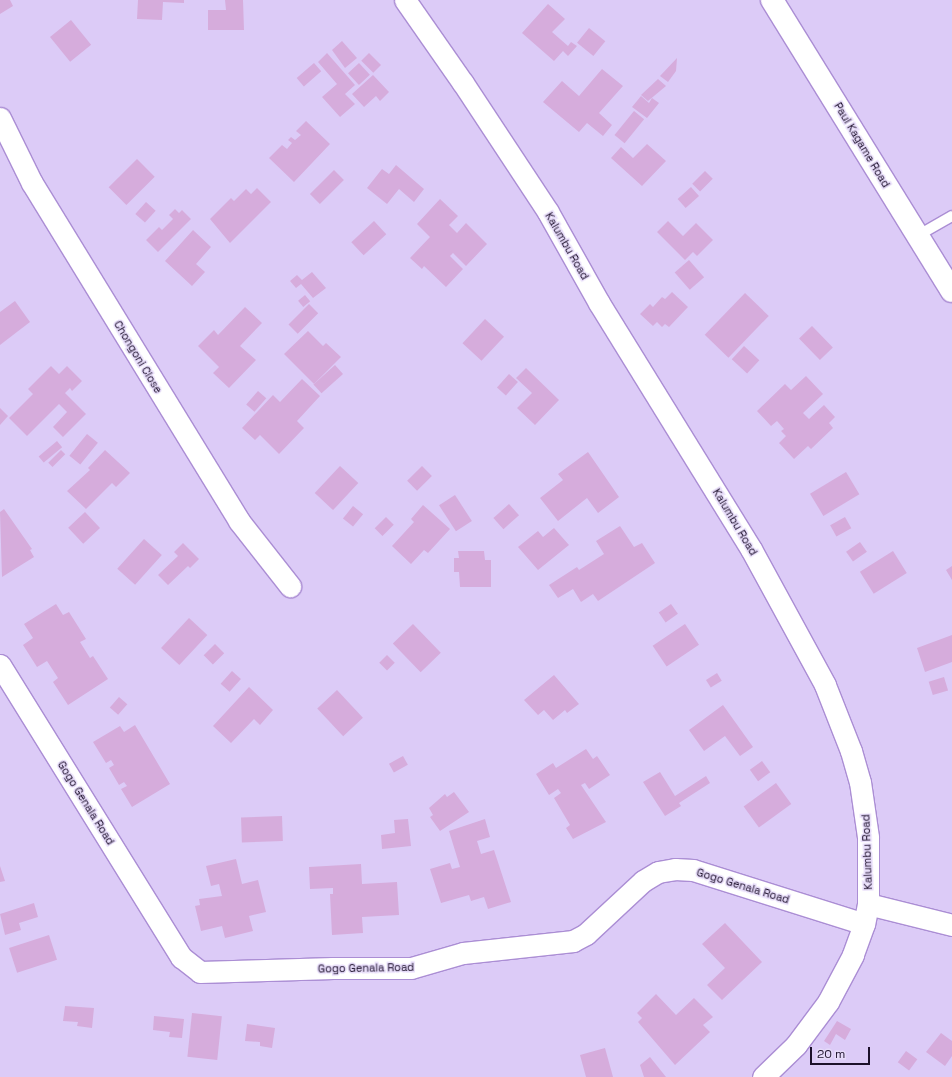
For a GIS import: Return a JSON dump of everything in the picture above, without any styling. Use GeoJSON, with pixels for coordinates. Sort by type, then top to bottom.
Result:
{"type":"FeatureCollection","features":[{"type":"Feature","properties":{"kind":"street","name":"Kalumbu Road"},"geometry":{"type":"LineString","coordinates":[[405,0],[463,83],[548,212],[599,302],[751,549],[805,646],[830,698],[860,782],[868,837],[868,904],[864,924],[853,955],[828,1002],[796,1045],[763,1077]]}},
{"type":"Feature","properties":{"kind":"street","name":"Paul Kagame Road"},"geometry":{"type":"LineString","coordinates":[[772,0],[952,291]]}},
{"type":"Feature","properties":{"kind":"street","name":"Chongoni Close"},"geometry":{"type":"LineString","coordinates":[[0,118],[32,182],[234,514],[290,586]]}},
{"type":"Feature","properties":{"kind":"street","name":"Gogo Genala Road"},"geometry":{"type":"LineString","coordinates":[[0,665],[180,957],[200,972],[333,968],[411,968],[463,953],[573,941],[586,934],[643,881],[658,872],[675,868],[694,870],[864,924]]}},
{"type":"Feature","properties":{"kind":"street"},"geometry":{"type":"LineString","coordinates":[[868,904],[952,925]]}},
{"type":"Feature","properties":{"kind":"lane"},"geometry":{"type":"LineString","coordinates":[[917,236],[952,216]]}},
{"type":"Feature","properties":{"kind":"building"},"geometry":{"type":"Polygon","coordinates":[[[0,0],[10,0],[13,6],[0,14],[0,0]]]}},
{"type":"Feature","properties":{"kind":"building"},"geometry":{"type":"Polygon","coordinates":[[[138,0],[184,0],[184,3],[163,2],[162,20],[137,19],[138,0]]]}},
{"type":"Feature","properties":{"kind":"building"},"geometry":{"type":"Polygon","coordinates":[[[225,0],[243,0],[244,30],[208,30],[208,10],[226,10],[225,0]]]}},
{"type":"Feature","properties":{"kind":"building"},"geometry":{"type":"Polygon","coordinates":[[[548,4],[565,19],[552,32],[568,46],[571,42],[577,46],[568,56],[563,51],[554,61],[522,33],[548,4]]]}},
{"type":"Feature","properties":{"kind":"building"},"geometry":{"type":"Polygon","coordinates":[[[71,20],[91,45],[70,62],[50,37],[71,20]]]}},
{"type":"Feature","properties":{"kind":"building"},"geometry":{"type":"Polygon","coordinates":[[[589,28],[605,41],[593,56],[577,43],[589,28]]]}},
{"type":"Feature","properties":{"kind":"building"},"geometry":{"type":"Polygon","coordinates":[[[342,41],[357,58],[345,68],[332,50],[342,41]]]}},
{"type":"Feature","properties":{"kind":"building"},"geometry":{"type":"Polygon","coordinates":[[[327,53],[355,85],[345,94],[355,104],[340,117],[322,97],[337,84],[318,62],[327,53]]]}},
{"type":"Feature","properties":{"kind":"building"},"geometry":{"type":"Polygon","coordinates":[[[369,53],[381,65],[373,73],[361,61],[369,53]]]}},
{"type":"Feature","properties":{"kind":"building"},"geometry":{"type":"Polygon","coordinates":[[[677,58],[676,71],[668,82],[660,76],[677,58]]]}},
{"type":"Feature","properties":{"kind":"building"},"geometry":{"type":"Polygon","coordinates":[[[314,63],[321,71],[304,86],[297,78],[314,63]]]}},
{"type":"Feature","properties":{"kind":"building"},"geometry":{"type":"Polygon","coordinates":[[[359,63],[370,75],[359,85],[348,73],[359,63]]]}},
{"type":"Feature","properties":{"kind":"building"},"geometry":{"type":"Polygon","coordinates":[[[602,69],[623,86],[599,113],[612,125],[603,136],[587,123],[579,132],[543,102],[562,81],[579,96],[602,69]]]}},
{"type":"Feature","properties":{"kind":"building"},"geometry":{"type":"Polygon","coordinates":[[[373,75],[389,92],[380,101],[376,96],[364,107],[352,94],[373,75]]]}},
{"type":"Feature","properties":{"kind":"building"},"geometry":{"type":"Polygon","coordinates":[[[658,79],[666,86],[648,101],[641,95],[658,79]]]}},
{"type":"Feature","properties":{"kind":"building"},"geometry":{"type":"Polygon","coordinates":[[[641,96],[649,103],[652,98],[659,103],[647,118],[632,107],[641,96]]]}},
{"type":"Feature","properties":{"kind":"building"},"geometry":{"type":"Polygon","coordinates":[[[634,111],[644,119],[625,143],[614,135],[634,111]]]}},
{"type":"Feature","properties":{"kind":"building"},"geometry":{"type":"Polygon","coordinates":[[[306,121],[330,144],[294,182],[269,158],[282,145],[287,149],[292,143],[288,140],[291,137],[295,140],[301,135],[296,131],[306,121]]]}},
{"type":"Feature","properties":{"kind":"building"},"geometry":{"type":"Polygon","coordinates":[[[647,144],[666,161],[642,186],[611,158],[621,147],[633,158],[647,144]]]}},
{"type":"Feature","properties":{"kind":"building"},"geometry":{"type":"Polygon","coordinates":[[[137,159],[155,177],[126,205],[109,187],[137,159]]]}},
{"type":"Feature","properties":{"kind":"building"},"geometry":{"type":"Polygon","coordinates":[[[396,165],[424,189],[414,202],[399,189],[387,204],[367,188],[382,169],[389,174],[396,165]]]}},
{"type":"Feature","properties":{"kind":"building"},"geometry":{"type":"Polygon","coordinates":[[[334,170],[344,180],[320,204],[310,194],[334,170]]]}},
{"type":"Feature","properties":{"kind":"building"},"geometry":{"type":"Polygon","coordinates":[[[705,171],[713,179],[700,192],[692,184],[705,171]]]}},
{"type":"Feature","properties":{"kind":"building"},"geometry":{"type":"Polygon","coordinates":[[[691,187],[699,196],[686,208],[678,199],[691,187]]]}},
{"type":"Feature","properties":{"kind":"building"},"geometry":{"type":"Polygon","coordinates":[[[257,188],[271,202],[230,243],[210,219],[231,198],[234,201],[246,189],[251,194],[257,188]]]}},
{"type":"Feature","properties":{"kind":"building"},"geometry":{"type":"Polygon","coordinates":[[[440,199],[458,216],[449,225],[457,233],[466,223],[487,244],[466,266],[453,253],[450,256],[463,269],[446,287],[424,266],[422,269],[410,258],[430,237],[417,224],[440,199]]]}},
{"type":"Feature","properties":{"kind":"building"},"geometry":{"type":"Polygon","coordinates":[[[146,202],[156,211],[145,223],[135,214],[146,202]]]}},
{"type":"Feature","properties":{"kind":"building"},"geometry":{"type":"Polygon","coordinates":[[[175,209],[179,213],[182,210],[191,219],[158,252],[146,240],[159,227],[162,230],[173,219],[169,215],[175,209]]]}},
{"type":"Feature","properties":{"kind":"building"},"geometry":{"type":"Polygon","coordinates":[[[374,221],[386,234],[364,255],[351,242],[374,221]]]}},
{"type":"Feature","properties":{"kind":"building"},"geometry":{"type":"Polygon","coordinates":[[[668,221],[683,236],[696,223],[713,240],[697,256],[693,252],[685,260],[657,232],[668,221]]]}},
{"type":"Feature","properties":{"kind":"building"},"geometry":{"type":"Polygon","coordinates":[[[193,230],[211,247],[196,264],[205,272],[192,286],[165,261],[193,230]]]}},
{"type":"Feature","properties":{"kind":"building"},"geometry":{"type":"Polygon","coordinates":[[[689,260],[704,277],[690,290],[675,272],[689,260]]]}},
{"type":"Feature","properties":{"kind":"building"},"geometry":{"type":"Polygon","coordinates":[[[312,272],[326,288],[313,298],[301,284],[296,288],[290,281],[297,275],[302,280],[312,272]]]}},
{"type":"Feature","properties":{"kind":"building"},"geometry":{"type":"Polygon","coordinates":[[[672,292],[688,307],[669,327],[665,324],[662,327],[657,322],[653,326],[640,314],[650,304],[653,307],[662,297],[665,299],[672,292]]]}},
{"type":"Feature","properties":{"kind":"building"},"geometry":{"type":"Polygon","coordinates":[[[745,293],[769,316],[728,358],[705,335],[745,293]]]}},
{"type":"Feature","properties":{"kind":"building"},"geometry":{"type":"Polygon","coordinates":[[[305,295],[310,301],[303,307],[298,301],[305,295]]]}},
{"type":"Feature","properties":{"kind":"building"},"geometry":{"type":"Polygon","coordinates":[[[15,301],[30,322],[0,345],[0,312],[15,301]]]}},
{"type":"Feature","properties":{"kind":"building"},"geometry":{"type":"Polygon","coordinates":[[[309,304],[318,313],[298,334],[288,325],[309,304]]]}},
{"type":"Feature","properties":{"kind":"building"},"geometry":{"type":"Polygon","coordinates":[[[245,307],[262,323],[240,346],[256,360],[229,388],[213,373],[219,367],[198,346],[214,330],[218,335],[245,307]]]}},
{"type":"Feature","properties":{"kind":"building"},"geometry":{"type":"Polygon","coordinates":[[[485,319],[504,337],[482,361],[462,343],[485,319]]]}},
{"type":"Feature","properties":{"kind":"building"},"geometry":{"type":"Polygon","coordinates":[[[812,326],[833,348],[820,360],[799,339],[812,326]]]}},
{"type":"Feature","properties":{"kind":"building"},"geometry":{"type":"Polygon","coordinates":[[[308,331],[323,346],[326,343],[341,357],[314,384],[284,354],[308,331]]]}},
{"type":"Feature","properties":{"kind":"building"},"geometry":{"type":"Polygon","coordinates":[[[744,346],[759,360],[747,373],[732,359],[744,346]]]}},
{"type":"Feature","properties":{"kind":"building"},"geometry":{"type":"Polygon","coordinates":[[[335,365],[343,374],[321,393],[313,384],[335,365]]]}},
{"type":"Feature","properties":{"kind":"building"},"geometry":{"type":"Polygon","coordinates":[[[51,366],[59,374],[67,366],[82,381],[72,391],[70,388],[65,393],[86,414],[63,437],[53,427],[67,412],[59,404],[27,436],[9,418],[33,394],[28,389],[51,366]]]}},
{"type":"Feature","properties":{"kind":"building"},"geometry":{"type":"Polygon","coordinates":[[[526,368],[559,400],[535,425],[517,408],[532,393],[516,378],[526,368]]]}},
{"type":"Feature","properties":{"kind":"building"},"geometry":{"type":"Polygon","coordinates":[[[509,374],[518,382],[506,395],[497,387],[509,374]]]}},
{"type":"Feature","properties":{"kind":"building"},"geometry":{"type":"Polygon","coordinates":[[[806,376],[823,394],[803,413],[809,419],[824,405],[835,417],[829,423],[833,428],[811,449],[808,446],[794,459],[779,443],[786,436],[781,431],[784,429],[777,421],[771,426],[757,411],[785,384],[791,390],[806,376]]]}},
{"type":"Feature","properties":{"kind":"building"},"geometry":{"type":"Polygon","coordinates":[[[302,379],[320,396],[297,421],[304,428],[279,454],[260,435],[255,440],[242,428],[273,395],[280,402],[302,379]]]}},
{"type":"Feature","properties":{"kind":"building"},"geometry":{"type":"Polygon","coordinates":[[[258,391],[266,398],[254,412],[246,405],[258,391]]]}},
{"type":"Feature","properties":{"kind":"building"},"geometry":{"type":"Polygon","coordinates":[[[0,408],[8,416],[0,425],[0,408]]]}},
{"type":"Feature","properties":{"kind":"building"},"geometry":{"type":"Polygon","coordinates":[[[87,434],[98,443],[80,465],[69,456],[87,434]]]}},
{"type":"Feature","properties":{"kind":"building"},"geometry":{"type":"Polygon","coordinates":[[[57,441],[62,447],[44,463],[39,456],[57,441]]]}},
{"type":"Feature","properties":{"kind":"building"},"geometry":{"type":"Polygon","coordinates":[[[61,450],[65,454],[53,467],[48,463],[61,450]]]}},
{"type":"Feature","properties":{"kind":"building"},"geometry":{"type":"Polygon","coordinates":[[[105,450],[130,473],[116,487],[112,483],[86,509],[67,491],[90,470],[88,468],[105,450]]]}},
{"type":"Feature","properties":{"kind":"building"},"geometry":{"type":"Polygon","coordinates":[[[588,452],[619,497],[598,513],[587,498],[558,521],[540,498],[563,480],[558,474],[588,452]]]}},
{"type":"Feature","properties":{"kind":"building"},"geometry":{"type":"Polygon","coordinates":[[[340,466],[358,483],[333,510],[315,493],[340,466]]]}},
{"type":"Feature","properties":{"kind":"building"},"geometry":{"type":"Polygon","coordinates":[[[422,466],[432,476],[417,491],[407,481],[422,466]]]}},
{"type":"Feature","properties":{"kind":"building"},"geometry":{"type":"Polygon","coordinates":[[[846,472],[859,494],[823,516],[810,494],[846,472]]]}},
{"type":"Feature","properties":{"kind":"building"},"geometry":{"type":"Polygon","coordinates":[[[455,495],[472,521],[456,531],[439,505],[455,495]]]}},
{"type":"Feature","properties":{"kind":"building"},"geometry":{"type":"Polygon","coordinates":[[[509,504],[519,515],[503,529],[493,518],[509,504]]]}},
{"type":"Feature","properties":{"kind":"building"},"geometry":{"type":"Polygon","coordinates":[[[423,505],[450,529],[428,553],[424,550],[411,564],[392,546],[414,522],[411,519],[423,505]]]}},
{"type":"Feature","properties":{"kind":"building"},"geometry":{"type":"Polygon","coordinates":[[[353,506],[363,514],[353,527],[343,518],[353,506]]]}},
{"type":"Feature","properties":{"kind":"building"},"geometry":{"type":"Polygon","coordinates":[[[4,509],[32,549],[30,550],[34,557],[2,577],[0,512],[4,509]]]}},
{"type":"Feature","properties":{"kind":"building"},"geometry":{"type":"Polygon","coordinates":[[[85,512],[100,528],[83,544],[68,528],[85,512]]]}},
{"type":"Feature","properties":{"kind":"building"},"geometry":{"type":"Polygon","coordinates":[[[386,517],[394,525],[382,536],[375,528],[386,517]]]}},
{"type":"Feature","properties":{"kind":"building"},"geometry":{"type":"Polygon","coordinates":[[[845,517],[851,528],[836,537],[830,525],[845,517]]]}},
{"type":"Feature","properties":{"kind":"building"},"geometry":{"type":"Polygon","coordinates":[[[620,526],[634,547],[642,543],[655,563],[598,601],[593,594],[581,602],[573,589],[558,598],[549,585],[577,567],[579,570],[604,554],[596,541],[620,526]]]}},
{"type":"Feature","properties":{"kind":"building"},"geometry":{"type":"Polygon","coordinates":[[[554,528],[569,545],[538,570],[518,547],[538,531],[543,537],[554,528]]]}},
{"type":"Feature","properties":{"kind":"building"},"geometry":{"type":"Polygon","coordinates":[[[144,539],[162,555],[135,585],[117,569],[144,539]]]}},
{"type":"Feature","properties":{"kind":"building"},"geometry":{"type":"Polygon","coordinates":[[[860,542],[867,552],[853,562],[846,552],[860,542]]]}},
{"type":"Feature","properties":{"kind":"building"},"geometry":{"type":"Polygon","coordinates":[[[183,543],[199,559],[190,568],[188,566],[168,585],[158,575],[178,556],[174,552],[183,543]]]}},
{"type":"Feature","properties":{"kind":"building"},"geometry":{"type":"Polygon","coordinates":[[[458,551],[484,551],[485,560],[491,560],[491,587],[460,587],[459,572],[454,572],[454,558],[459,558],[458,551]]]}},
{"type":"Feature","properties":{"kind":"building"},"geometry":{"type":"Polygon","coordinates":[[[893,551],[907,573],[874,594],[860,572],[893,551]]]}},
{"type":"Feature","properties":{"kind":"building"},"geometry":{"type":"Polygon","coordinates":[[[952,566],[952,580],[946,570],[952,566]]]}},
{"type":"Feature","properties":{"kind":"building"},"geometry":{"type":"Polygon","coordinates":[[[56,604],[63,615],[69,612],[86,639],[80,642],[90,658],[93,656],[108,679],[68,705],[53,682],[58,678],[47,661],[37,667],[23,645],[33,638],[24,624],[56,604]]]}},
{"type":"Feature","properties":{"kind":"building"},"geometry":{"type":"Polygon","coordinates":[[[671,604],[678,614],[666,622],[659,613],[671,604]]]}},
{"type":"Feature","properties":{"kind":"building"},"geometry":{"type":"Polygon","coordinates":[[[189,618],[207,635],[179,665],[161,648],[189,618]]]}},
{"type":"Feature","properties":{"kind":"building"},"geometry":{"type":"Polygon","coordinates":[[[413,624],[441,653],[421,672],[393,643],[413,624]]]}},
{"type":"Feature","properties":{"kind":"building"},"geometry":{"type":"Polygon","coordinates":[[[685,624],[699,645],[667,667],[653,646],[685,624]]]}},
{"type":"Feature","properties":{"kind":"building"},"geometry":{"type":"Polygon","coordinates":[[[952,635],[952,662],[925,672],[917,648],[952,635]]]}},
{"type":"Feature","properties":{"kind":"building"},"geometry":{"type":"Polygon","coordinates":[[[215,644],[224,653],[213,665],[204,655],[215,644]]]}},
{"type":"Feature","properties":{"kind":"building"},"geometry":{"type":"Polygon","coordinates":[[[387,655],[395,663],[387,671],[379,663],[387,655]]]}},
{"type":"Feature","properties":{"kind":"building"},"geometry":{"type":"Polygon","coordinates":[[[232,671],[241,679],[230,692],[221,684],[232,671]]]}},
{"type":"Feature","properties":{"kind":"building"},"geometry":{"type":"Polygon","coordinates":[[[717,673],[722,681],[711,688],[706,680],[717,673]]]}},
{"type":"Feature","properties":{"kind":"building"},"geometry":{"type":"Polygon","coordinates":[[[554,675],[579,704],[567,713],[565,710],[553,720],[544,710],[538,715],[524,700],[554,675]]]}},
{"type":"Feature","properties":{"kind":"building"},"geometry":{"type":"Polygon","coordinates":[[[944,677],[948,690],[933,695],[929,682],[944,677]]]}},
{"type":"Feature","properties":{"kind":"building"},"geometry":{"type":"Polygon","coordinates":[[[249,687],[273,710],[260,725],[254,719],[231,743],[213,726],[249,687]]]}},
{"type":"Feature","properties":{"kind":"building"},"geometry":{"type":"Polygon","coordinates":[[[337,690],[363,718],[343,736],[317,708],[337,690]]]}},
{"type":"Feature","properties":{"kind":"building"},"geometry":{"type":"Polygon","coordinates":[[[119,697],[127,704],[118,715],[110,708],[119,697]]]}},
{"type":"Feature","properties":{"kind":"building"},"geometry":{"type":"Polygon","coordinates":[[[723,705],[753,747],[740,756],[725,736],[704,751],[689,730],[723,705]]]}},
{"type":"Feature","properties":{"kind":"building"},"geometry":{"type":"Polygon","coordinates":[[[135,725],[170,784],[132,807],[121,789],[127,786],[124,782],[119,785],[109,768],[114,765],[111,760],[106,763],[93,742],[120,726],[124,732],[135,725]]]}},
{"type":"Feature","properties":{"kind":"building"},"geometry":{"type":"Polygon","coordinates":[[[586,749],[593,759],[597,756],[610,775],[589,789],[585,783],[581,785],[606,822],[573,839],[566,828],[570,825],[554,798],[561,793],[558,789],[549,795],[536,774],[553,763],[556,768],[586,749]]]}},
{"type":"Feature","properties":{"kind":"building"},"geometry":{"type":"Polygon","coordinates":[[[403,756],[408,765],[394,773],[389,764],[403,756]]]}},
{"type":"Feature","properties":{"kind":"building"},"geometry":{"type":"Polygon","coordinates":[[[762,761],[770,772],[758,781],[750,770],[762,761]]]}},
{"type":"Feature","properties":{"kind":"building"},"geometry":{"type":"Polygon","coordinates":[[[660,772],[675,796],[706,776],[710,783],[679,803],[681,806],[665,816],[643,782],[660,772]]]}},
{"type":"Feature","properties":{"kind":"building"},"geometry":{"type":"Polygon","coordinates":[[[776,783],[791,804],[759,828],[744,807],[776,783]]]}},
{"type":"Feature","properties":{"kind":"building"},"geometry":{"type":"Polygon","coordinates":[[[454,792],[469,812],[440,831],[430,817],[433,815],[429,808],[445,794],[447,797],[454,792]]]}},
{"type":"Feature","properties":{"kind":"building"},"geometry":{"type":"Polygon","coordinates":[[[282,816],[283,841],[242,842],[241,817],[282,816]]]}},
{"type":"Feature","properties":{"kind":"building"},"geometry":{"type":"Polygon","coordinates":[[[408,819],[411,846],[382,849],[381,835],[395,833],[394,820],[408,819]]]}},
{"type":"Feature","properties":{"kind":"building"},"geometry":{"type":"Polygon","coordinates":[[[485,819],[490,837],[477,841],[481,854],[494,850],[511,902],[488,909],[484,897],[471,901],[469,895],[441,903],[430,869],[450,863],[452,869],[460,867],[449,831],[485,819]]]}},
{"type":"Feature","properties":{"kind":"building"},"geometry":{"type":"Polygon","coordinates":[[[236,859],[242,884],[258,880],[266,912],[249,916],[253,931],[225,938],[222,926],[201,931],[195,906],[200,905],[199,899],[222,896],[219,884],[211,886],[206,866],[236,859]]]}},
{"type":"Feature","properties":{"kind":"building"},"geometry":{"type":"Polygon","coordinates":[[[361,864],[362,884],[397,882],[399,915],[362,917],[363,933],[332,935],[330,894],[333,894],[333,888],[310,889],[309,867],[361,864]]]}},
{"type":"Feature","properties":{"kind":"building"},"geometry":{"type":"Polygon","coordinates":[[[0,866],[5,881],[0,882],[0,866]]]}},
{"type":"Feature","properties":{"kind":"building"},"geometry":{"type":"Polygon","coordinates":[[[34,903],[38,917],[19,923],[21,930],[5,935],[0,914],[34,903]]]}},
{"type":"Feature","properties":{"kind":"building"},"geometry":{"type":"Polygon","coordinates":[[[725,923],[762,962],[722,1000],[707,985],[725,968],[702,944],[725,923]]]}},
{"type":"Feature","properties":{"kind":"building"},"geometry":{"type":"Polygon","coordinates":[[[49,935],[57,960],[17,973],[9,948],[49,935]]]}},
{"type":"Feature","properties":{"kind":"building"},"geometry":{"type":"Polygon","coordinates":[[[656,994],[676,1015],[694,998],[713,1017],[703,1025],[710,1032],[675,1065],[638,1022],[642,1018],[637,1013],[656,994]]]}},
{"type":"Feature","properties":{"kind":"building"},"geometry":{"type":"Polygon","coordinates":[[[65,1006],[94,1008],[92,1028],[77,1026],[78,1022],[63,1021],[65,1006]]]}},
{"type":"Feature","properties":{"kind":"building"},"geometry":{"type":"Polygon","coordinates":[[[192,1013],[222,1016],[217,1060],[187,1057],[192,1013]]]}},
{"type":"Feature","properties":{"kind":"building"},"geometry":{"type":"Polygon","coordinates":[[[154,1016],[184,1019],[182,1038],[169,1037],[170,1032],[153,1030],[154,1016]]]}},
{"type":"Feature","properties":{"kind":"building"},"geometry":{"type":"Polygon","coordinates":[[[837,1021],[851,1029],[845,1040],[836,1034],[830,1045],[824,1041],[837,1021]]]}},
{"type":"Feature","properties":{"kind":"building"},"geometry":{"type":"Polygon","coordinates":[[[247,1024],[275,1028],[272,1048],[260,1046],[260,1042],[245,1041],[247,1024]]]}},
{"type":"Feature","properties":{"kind":"building"},"geometry":{"type":"Polygon","coordinates":[[[941,1033],[952,1041],[952,1056],[945,1066],[926,1052],[941,1033]]]}},
{"type":"Feature","properties":{"kind":"building"},"geometry":{"type":"Polygon","coordinates":[[[605,1048],[613,1077],[586,1077],[580,1055],[605,1048]]]}},
{"type":"Feature","properties":{"kind":"building"},"geometry":{"type":"Polygon","coordinates":[[[906,1051],[917,1059],[909,1071],[898,1062],[906,1051]]]}},
{"type":"Feature","properties":{"kind":"building"},"geometry":{"type":"Polygon","coordinates":[[[650,1057],[666,1077],[644,1077],[640,1065],[650,1057]]]}}]}
